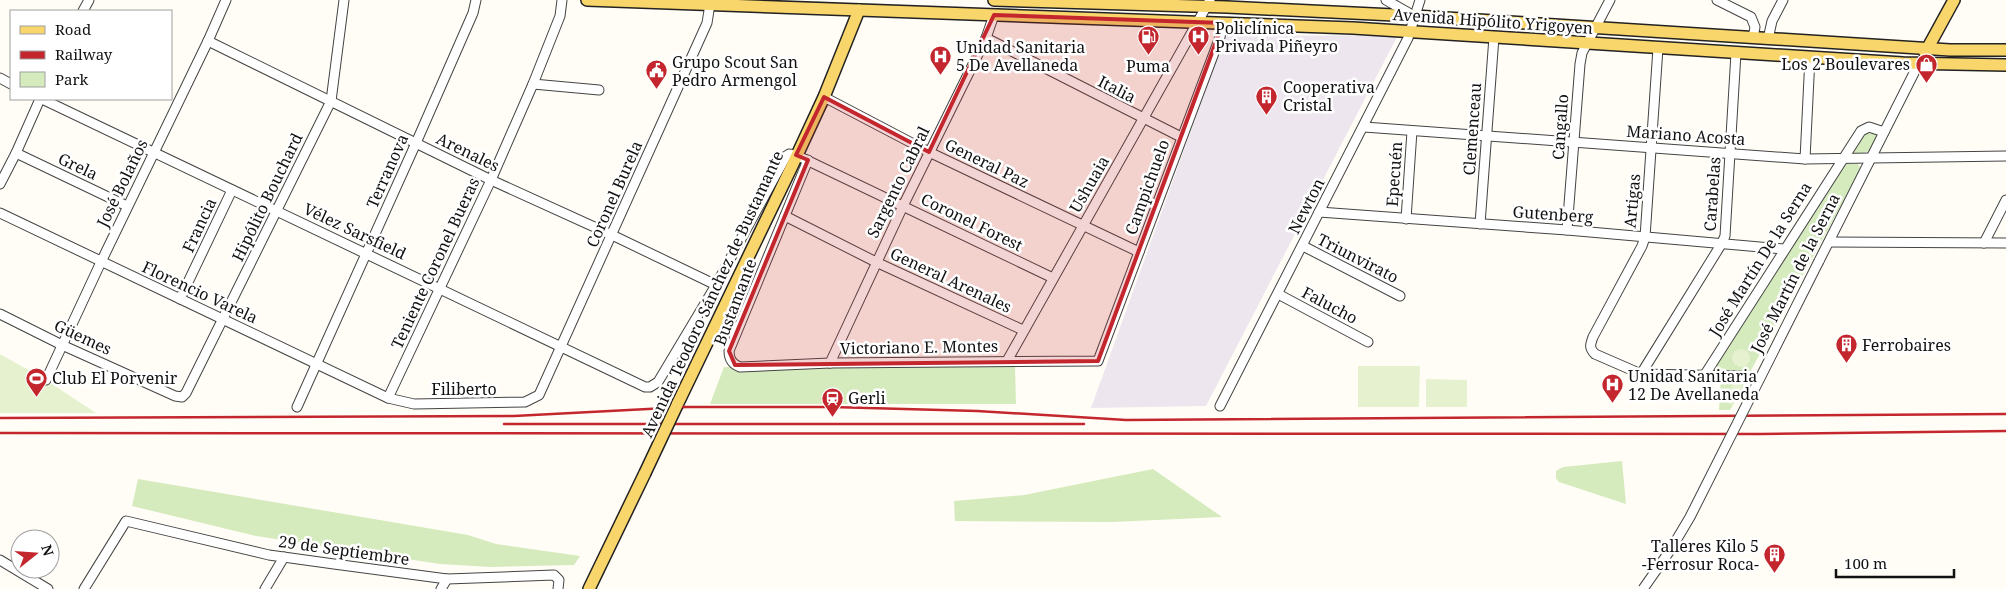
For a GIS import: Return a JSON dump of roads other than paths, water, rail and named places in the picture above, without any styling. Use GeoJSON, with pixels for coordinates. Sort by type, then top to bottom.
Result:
{"type":"FeatureCollection","features":[{"type":"Feature","properties":{"kind":"main road","name":"Avenida Hipólito Yrigoyen"},"geometry":{"type":"LineString","coordinates":[[587,0],[710,4],[862,5],[994,14],[1410,31],[1736,53],[1919,63],[2006,65]]}},
{"type":"Feature","properties":{"kind":"main road","name":"Avenida Hipólito Yrigoyen"},"geometry":{"type":"LineString","coordinates":[[994,0],[1208,3],[1929,49],[2006,50]]}},
{"type":"Feature","properties":{"kind":"main road","name":"José Martín de la Serna"},"geometry":{"type":"LineString","coordinates":[[1919,63],[1929,49],[1954,0]]}},
{"type":"Feature","properties":{"kind":"main road","name":"Avenida Teodoro Sánchez de Bustamante"},"geometry":{"type":"LineString","coordinates":[[589,589],[792,166],[824,97],[862,5]]}},
{"type":"Feature","properties":{"kind":"street","name":"José Bolaños"},"geometry":{"type":"LineString","coordinates":[[46,380],[226,0]]}},
{"type":"Feature","properties":{"kind":"street","name":"Hipólito Bouchard"},"geometry":{"type":"LineString","coordinates":[[182,397],[186,393],[223,320],[331,101],[344,0]]}},
{"type":"Feature","properties":{"kind":"street","name":"Terranova"},"geometry":{"type":"LineString","coordinates":[[296,407],[416,144],[476,0]]}},
{"type":"Feature","properties":{"kind":"street","name":"Teniente Coronel Bueras"},"geometry":{"type":"LineString","coordinates":[[388,398],[491,180],[533,84],[560,16],[562,0]]}},
{"type":"Feature","properties":{"kind":"street"},"geometry":{"type":"LineString","coordinates":[[1386,0],[1415,16]]}},
{"type":"Feature","properties":{"kind":"street","name":"Newton"},"geometry":{"type":"LineString","coordinates":[[1220,406],[1364,127],[1410,31],[1420,0]]}},
{"type":"Feature","properties":{"kind":"street","name":"Cangallo"},"geometry":{"type":"LineString","coordinates":[[1567,230],[1580,64],[1595,28],[1610,0]]}},
{"type":"Feature","properties":{"kind":"street"},"geometry":{"type":"LineString","coordinates":[[1717,0],[1751,17],[1755,27],[1754,38]]}},
{"type":"Feature","properties":{"kind":"street"},"geometry":{"type":"LineString","coordinates":[[1768,39],[1772,21],[1783,0]]}},
{"type":"Feature","properties":{"kind":"street","name":"Ushuaia"},"geometry":{"type":"LineString","coordinates":[[1007,361],[1208,3]]}},
{"type":"Feature","properties":{"kind":"street","name":"Coronel Burela"},"geometry":{"type":"LineString","coordinates":[[539,395],[707,23],[710,4]]}},
{"type":"Feature","properties":{"kind":"street","name":"Sargento Cabral"},"geometry":{"type":"LineString","coordinates":[[830,364],[876,262],[986,38],[994,14]]}},
{"type":"Feature","properties":{"kind":"street","name":"Campichuelo"},"geometry":{"type":"LineString","coordinates":[[1098,361],[1220,37],[1223,23]]}},
{"type":"Feature","properties":{"kind":"street","name":"Clemenceau"},"geometry":{"type":"LineString","coordinates":[[1480,224],[1494,37]]}},
{"type":"Feature","properties":{"kind":"street","name":"Italia"},"geometry":{"type":"LineString","coordinates":[[986,38],[1181,137]]}},
{"type":"Feature","properties":{"kind":"street","name":"Arenales"},"geometry":{"type":"LineString","coordinates":[[208,41],[416,144],[612,234],[716,285]]}},
{"type":"Feature","properties":{"kind":"street","name":"Artigas"},"geometry":{"type":"LineString","coordinates":[[1640,374],[1595,354],[1591,350],[1590,345],[1645,237],[1658,48]]}},
{"type":"Feature","properties":{"kind":"street","name":"Carabelas"},"geometry":{"type":"LineString","coordinates":[[1640,374],[1722,244],[1725,236],[1736,53]]}},
{"type":"Feature","properties":{"kind":"street"},"geometry":{"type":"LineString","coordinates":[[1805,159],[1810,57]]}},
{"type":"Feature","properties":{"kind":"street","name":"José Martín de la Serna"},"geometry":{"type":"LineString","coordinates":[[1644,589],[1690,517],[1919,63]]}},
{"type":"Feature","properties":{"kind":"street"},"geometry":{"type":"LineString","coordinates":[[533,84],[599,90]]}},
{"type":"Feature","properties":{"kind":"street","name":"General Paz"},"geometry":{"type":"LineString","coordinates":[[824,97],[929,152],[1139,252]]}},
{"type":"Feature","properties":{"kind":"street"},"geometry":{"type":"LineString","coordinates":[[0,184],[41,100]]}},
{"type":"Feature","properties":{"kind":"street","name":"Vélez Sarsfield"},"geometry":{"type":"LineString","coordinates":[[43,100],[645,387],[655,385],[716,285]]}},
{"type":"Feature","properties":{"kind":"street","name":"Mariano Acosta"},"geometry":{"type":"LineString","coordinates":[[1364,127],[1805,159],[2006,156]]}},
{"type":"Feature","properties":{"kind":"street","name":"José Martín De la Serna"},"geometry":{"type":"LineString","coordinates":[[1704,376],[1861,131],[1865,128],[1874,127],[1884,132]]}},
{"type":"Feature","properties":{"kind":"street","name":"Epecuén"},"geometry":{"type":"LineString","coordinates":[[1406,219],[1412,131]]}},
{"type":"Feature","properties":{"kind":"street","name":"Grela"},"geometry":{"type":"LineString","coordinates":[[16,153],[127,206]]}},
{"type":"Feature","properties":{"kind":"street"},"geometry":{"type":"LineString","coordinates":[[716,285],[786,156],[789,154],[796,155]]}},
{"type":"Feature","properties":{"kind":"street","name":"Coronel Forest"},"geometry":{"type":"LineString","coordinates":[[796,155],[1053,278]]}},
{"type":"Feature","properties":{"kind":"street","name":"Bustamante"},"geometry":{"type":"LineString","coordinates":[[740,367],[731,361],[730,351],[808,160]]}},
{"type":"Feature","properties":{"kind":"street","name":"Francia"},"geometry":{"type":"LineString","coordinates":[[180,299],[232,190]]}},
{"type":"Feature","properties":{"kind":"street"},"geometry":{"type":"LineString","coordinates":[[1984,243],[2006,200]]}},
{"type":"Feature","properties":{"kind":"street","name":"Gutenberg"},"geometry":{"type":"LineString","coordinates":[[1319,212],[1567,230],[1784,249]]}},
{"type":"Feature","properties":{"kind":"street","name":"Florencio Varela"},"geometry":{"type":"LineString","coordinates":[[0,213],[388,398]]}},
{"type":"Feature","properties":{"kind":"street","name":"General Arenales"},"geometry":{"type":"LineString","coordinates":[[785,216],[876,262],[1023,330]]}},
{"type":"Feature","properties":{"kind":"street"},"geometry":{"type":"LineString","coordinates":[[1829,242],[2006,243]]}},
{"type":"Feature","properties":{"kind":"street","name":"Triunvirato"},"geometry":{"type":"LineString","coordinates":[[1303,246],[1400,296]]}},
{"type":"Feature","properties":{"kind":"street","name":"Falucho"},"geometry":{"type":"LineString","coordinates":[[1278,294],[1368,342]]}},
{"type":"Feature","properties":{"kind":"street","name":"Güemes"},"geometry":{"type":"LineString","coordinates":[[0,314],[62,345],[175,396],[182,397]]}},
{"type":"Feature","properties":{"kind":"street","name":"Victoriano E. Montes"},"geometry":{"type":"LineString","coordinates":[[740,367],[1007,361],[1098,361]]}},
{"type":"Feature","properties":{"kind":"street"},"geometry":{"type":"LineString","coordinates":[[1640,374],[1744,376]]}},
{"type":"Feature","properties":{"kind":"street","name":"Filiberto"},"geometry":{"type":"LineString","coordinates":[[388,398],[414,404],[519,404],[530,401],[539,395]]}},
{"type":"Feature","properties":{"kind":"street","name":"29 de Septiembre"},"geometry":{"type":"LineString","coordinates":[[84,589],[126,521],[284,557],[447,579],[554,575],[559,584]]}},
{"type":"Feature","properties":{"kind":"street"},"geometry":{"type":"LineString","coordinates":[[269,588],[284,557]]}},
{"type":"Feature","properties":{"kind":"street"},"geometry":{"type":"LineString","coordinates":[[0,560],[48,589]]}},
{"type":"Feature","properties":{"kind":"street"},"geometry":{"type":"LineString","coordinates":[[441,589],[447,579]]}},
{"type":"Feature","properties":{"kind":"railway"},"geometry":{"type":"LineString","coordinates":[[0,418],[514,416],[686,407],[832,407],[977,411],[1126,420],[2006,414]]}},
{"type":"Feature","properties":{"kind":"railway"},"geometry":{"type":"LineString","coordinates":[[504,424],[1084,424]]}},
{"type":"Feature","properties":{"kind":"railway"},"geometry":{"type":"LineString","coordinates":[[0,433],[1761,434],[2006,431]]}},
{"type":"Feature","properties":{"kind":"place","name":"Puma"},"geometry":{"type":"Point","coordinates":[1148,56]}},
{"type":"Feature","properties":{"kind":"place","name":"Policlínica Privada Piñeyro"},"geometry":{"type":"Point","coordinates":[1199,56]}},
{"type":"Feature","properties":{"kind":"place","name":"Unidad Sanitaria 5 De Avellaneda"},"geometry":{"type":"Point","coordinates":[940,75]}},
{"type":"Feature","properties":{"kind":"place","name":"Los 2 Boulevares"},"geometry":{"type":"Point","coordinates":[1926,83]}},
{"type":"Feature","properties":{"kind":"place","name":"Grupo Scout San Pedro Armengol"},"geometry":{"type":"Point","coordinates":[656,90]}},
{"type":"Feature","properties":{"kind":"place","name":"Cooperativa Cristal"},"geometry":{"type":"Point","coordinates":[1267,115]}},
{"type":"Feature","properties":{"kind":"place","name":"Ferrobaires"},"geometry":{"type":"Point","coordinates":[1846,364]}},
{"type":"Feature","properties":{"kind":"place","name":"Club El Porvenir"},"geometry":{"type":"Point","coordinates":[36,397]}},
{"type":"Feature","properties":{"kind":"place","name":"Unidad Sanitaria 12 De Avellaneda"},"geometry":{"type":"Point","coordinates":[1612,404]}},
{"type":"Feature","properties":{"kind":"place","name":"Gerli"},"geometry":{"type":"Point","coordinates":[832,417]}},
{"type":"Feature","properties":{"kind":"place","name":"Talleres Kilo 5 -Ferrosur Roca-"},"geometry":{"type":"Point","coordinates":[1775,574]}}]}
